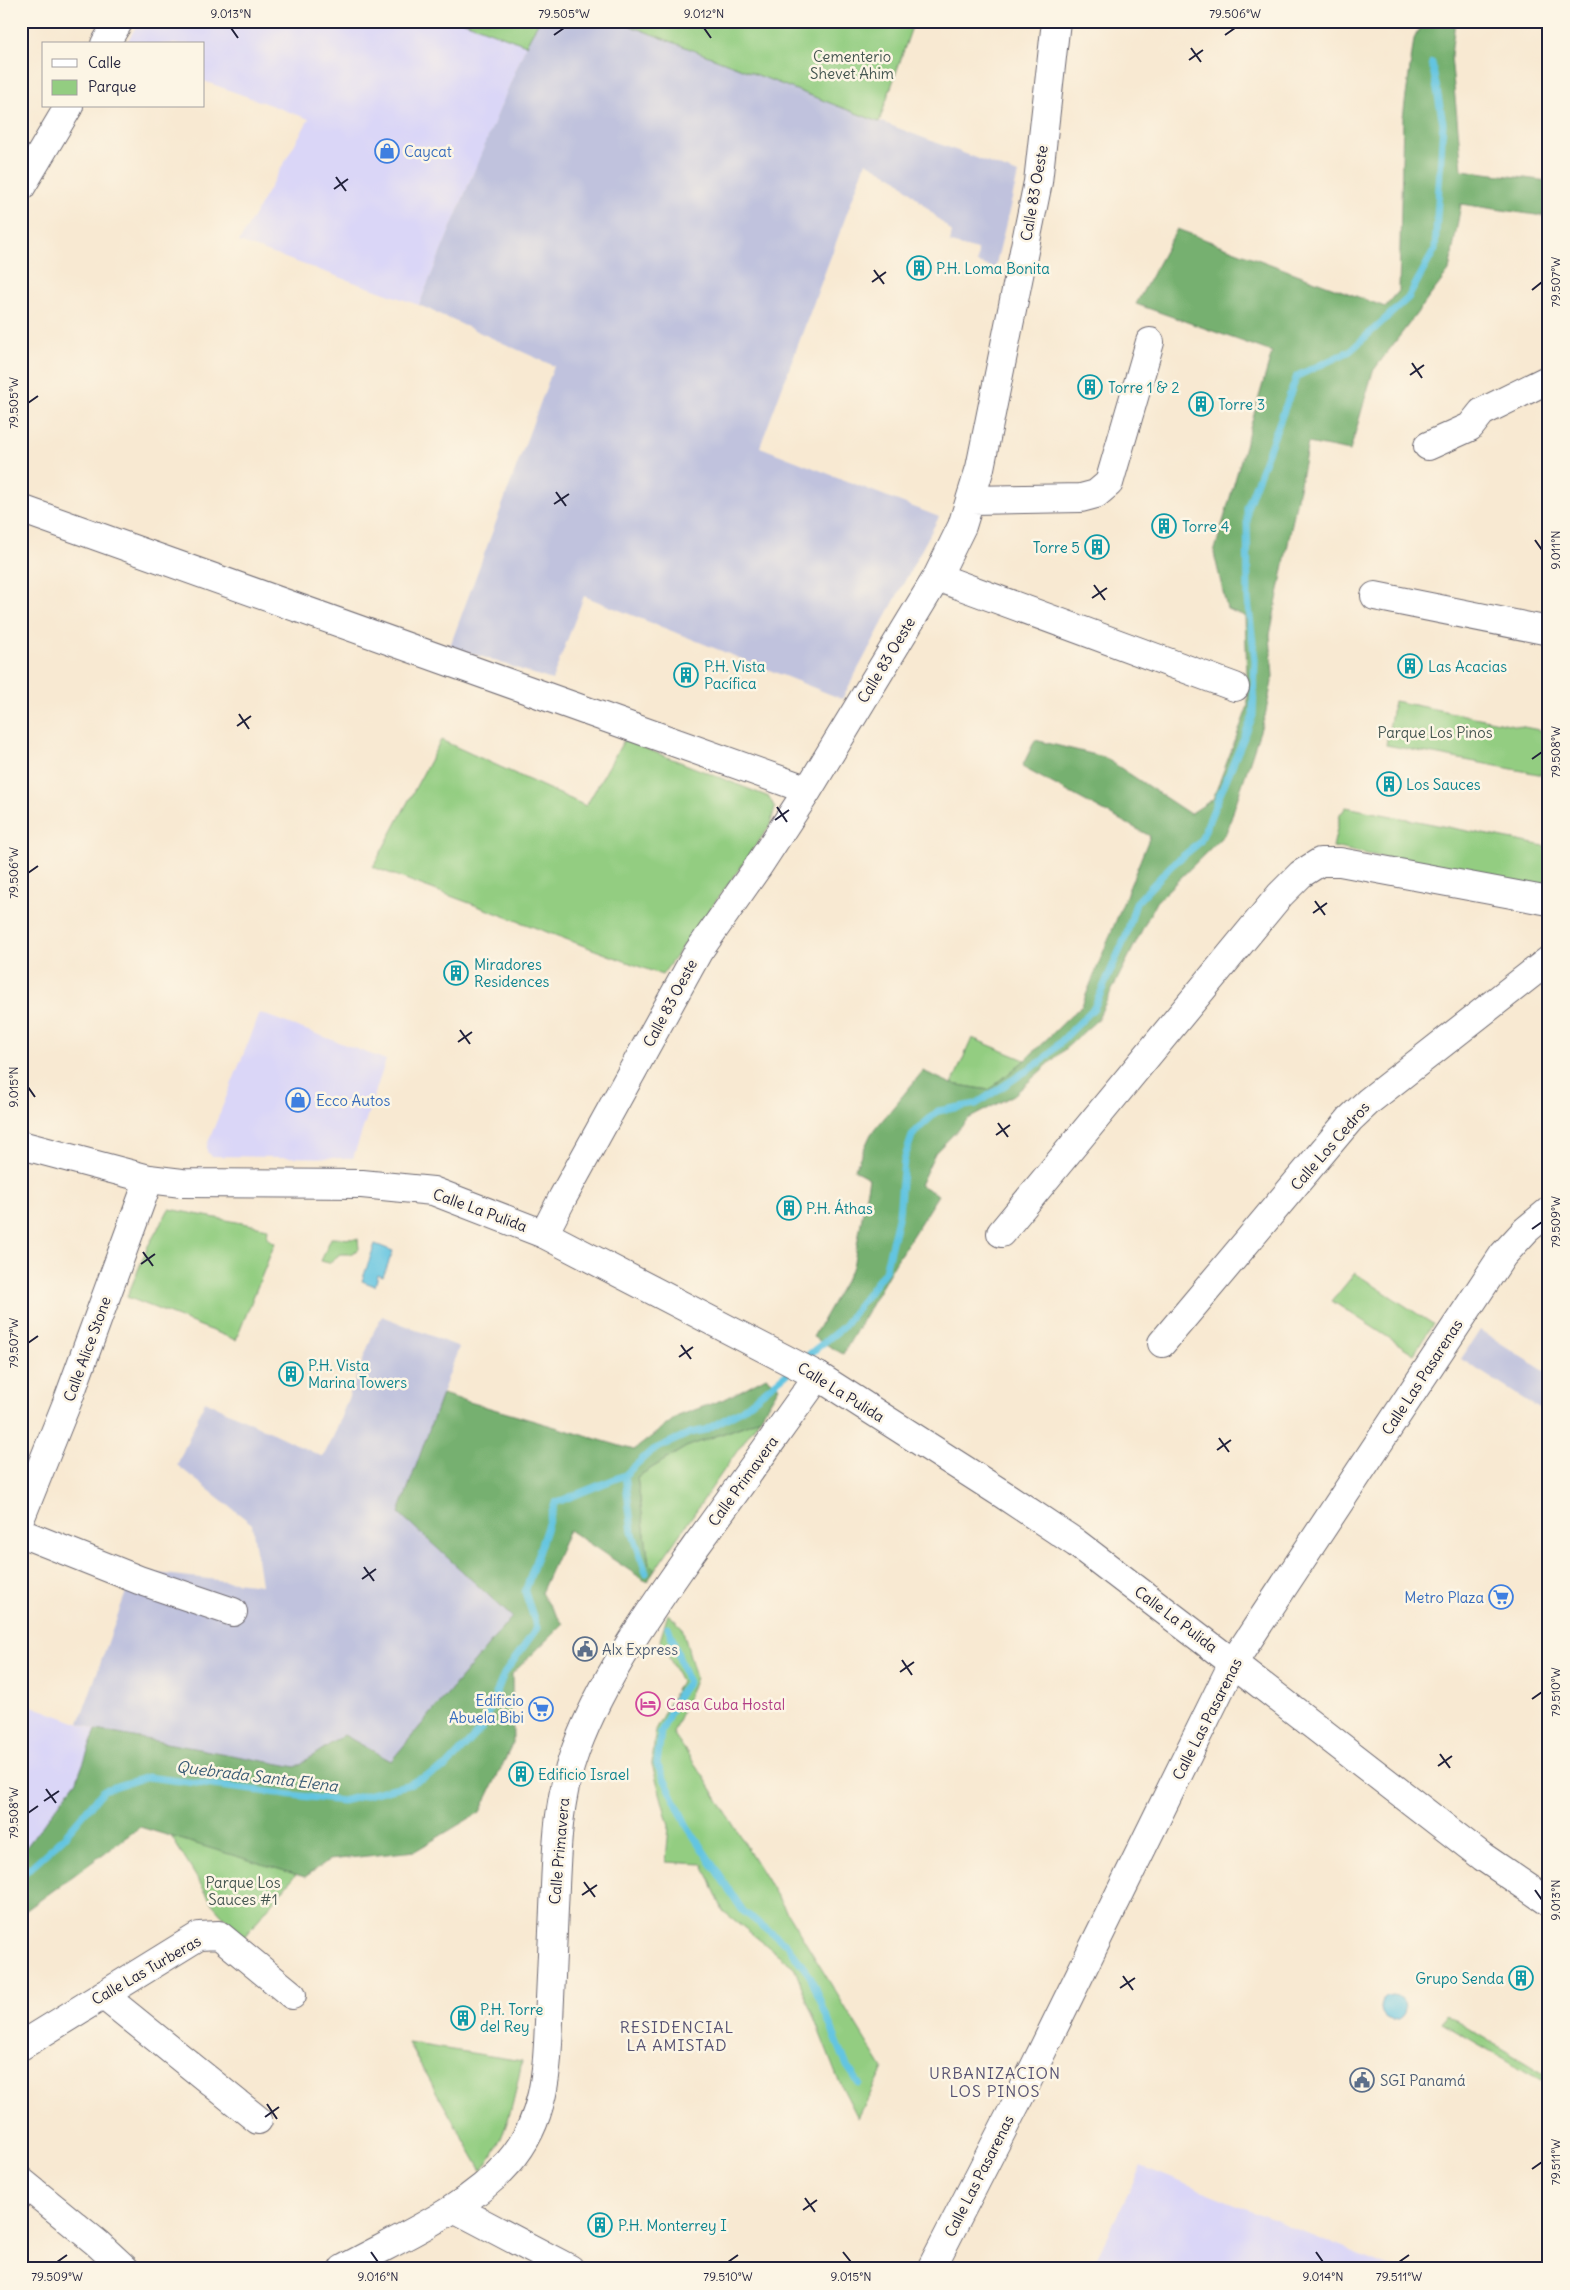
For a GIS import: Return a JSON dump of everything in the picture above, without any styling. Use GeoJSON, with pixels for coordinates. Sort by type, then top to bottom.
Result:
{"type":"FeatureCollection","features":[{"type":"Feature","properties":{"kind":"street"},"geometry":{"type":"LineString","coordinates":[[106,42],[119,21]]}},
{"type":"Feature","properties":{"kind":"street","name":"Calle 83 Oeste"},"geometry":{"type":"LineString","coordinates":[[544,1234],[698,952],[757,868],[808,790],[937,577],[962,526],[972,500],[980,468],[1038,182],[1056,21]]}},
{"type":"Feature","properties":{"kind":"street"},"geometry":{"type":"LineString","coordinates":[[21,187],[68,108]]}},
{"type":"Feature","properties":{"kind":"street"},"geometry":{"type":"LineString","coordinates":[[972,500],[1081,498],[1096,494],[1109,483],[1150,342]]}},
{"type":"Feature","properties":{"kind":"street"},"geometry":{"type":"LineString","coordinates":[[1428,446],[1470,426],[1482,412],[1549,379]]}},
{"type":"Feature","properties":{"kind":"street"},"geometry":{"type":"LineString","coordinates":[[21,509],[808,790]]}},
{"type":"Feature","properties":{"kind":"street"},"geometry":{"type":"LineString","coordinates":[[937,577],[1235,687]]}},
{"type":"Feature","properties":{"kind":"street"},"geometry":{"type":"LineString","coordinates":[[1376,596],[1549,632]]}},
{"type":"Feature","properties":{"kind":"street"},"geometry":{"type":"LineString","coordinates":[[1001,1233],[1280,895],[1300,874],[1320,862],[1340,862],[1549,901]]}},
{"type":"Feature","properties":{"kind":"street","name":"Calle Los Cedros"},"geometry":{"type":"LineString","coordinates":[[1162,1343],[1350,1119],[1369,1101],[1549,960]]}},
{"type":"Feature","properties":{"kind":"street","name":"Calle La Pulida"},"geometry":{"type":"LineString","coordinates":[[21,1145],[149,1179],[182,1183],[362,1184],[433,1191],[544,1234],[818,1376],[1004,1495],[1076,1544],[1234,1663],[1483,1857],[1549,1902]]}},
{"type":"Feature","properties":{"kind":"street","name":"Calle Alice Stone"},"geometry":{"type":"LineString","coordinates":[[21,1517],[68,1400],[149,1179]]}},
{"type":"Feature","properties":{"kind":"street","name":"Calle Las Pasarenas"},"geometry":{"type":"LineString","coordinates":[[931,2269],[1024,2088],[1234,1663],[1503,1255],[1526,1230],[1549,1211]]}},
{"type":"Feature","properties":{"kind":"street","name":"Calle Primavera"},"geometry":{"type":"LineString","coordinates":[[343,2269],[454,2208],[480,2190],[508,2163],[527,2139],[539,2111],[546,2068],[558,1821],[566,1778],[576,1748],[598,1700],[646,1617],[818,1376]]}},
{"type":"Feature","properties":{"kind":"street"},"geometry":{"type":"LineString","coordinates":[[21,1533],[139,1580],[233,1612]]}},
{"type":"Feature","properties":{"kind":"street","name":"Calle Las Turberas"},"geometry":{"type":"LineString","coordinates":[[21,2046],[199,1936],[219,1935],[292,1995]]}},
{"type":"Feature","properties":{"kind":"street"},"geometry":{"type":"LineString","coordinates":[[103,1995],[258,2120]]}},
{"type":"Feature","properties":{"kind":"street"},"geometry":{"type":"LineString","coordinates":[[21,2181],[97,2243],[125,2269]]}},
{"type":"Feature","properties":{"kind":"street"},"geometry":{"type":"LineString","coordinates":[[454,2208],[570,2269]]}},
{"type":"Feature","properties":{"kind":"shaded area","name":"Caycat"},"geometry":{"type":"Polygon","coordinates":[[[139,21],[462,21],[526,45],[419,305],[239,242],[309,119],[205,81],[205,42],[127,42],[139,21]]]}},
{"type":"Feature","properties":{"kind":"shaded area"},"geometry":{"type":"Polygon","coordinates":[[[539,21],[618,21],[1018,174],[995,268],[977,263],[978,250],[950,243],[952,232],[898,180],[866,162],[760,447],[939,517],[842,699],[584,596],[552,680],[450,646],[554,366],[419,305],[526,45],[539,21]]]}},
{"type":"Feature","properties":{"kind":"shaded area","name":"Ecco Autos"},"geometry":{"type":"Polygon","coordinates":[[[260,1013],[386,1060],[353,1158],[212,1156],[207,1152],[207,1145],[260,1013]]]}},
{"type":"Feature","properties":{"kind":"shaded area"},"geometry":{"type":"Polygon","coordinates":[[[382,1316],[459,1347],[399,1513],[512,1617],[391,1761],[344,1735],[296,1767],[96,1730],[79,1723],[126,1592],[147,1572],[261,1585],[252,1524],[177,1465],[205,1401],[323,1457],[334,1435],[374,1331],[382,1316]]]}},
{"type":"Feature","properties":{"kind":"shaded area"},"geometry":{"type":"Polygon","coordinates":[[[1480,1330],[1549,1374],[1549,1415],[1461,1359],[1480,1330]]]}},
{"type":"Feature","properties":{"kind":"shaded area"},"geometry":{"type":"Polygon","coordinates":[[[21,1702],[96,1730],[77,1780],[21,1854],[21,1702]]]}},
{"type":"Feature","properties":{"kind":"shaded area"},"geometry":{"type":"Polygon","coordinates":[[[1141,2166],[1396,2269],[1091,2269],[1141,2166]]]}},
{"type":"Feature","properties":{"kind":"green space"},"geometry":{"type":"Polygon","coordinates":[[[462,21],[539,21],[526,45],[462,21]]]}},
{"type":"Feature","properties":{"kind":"green space","name":"Cementerio Shevet Ahim"},"geometry":{"type":"Polygon","coordinates":[[[618,21],[914,21],[879,122],[618,21]]]}},
{"type":"Feature","properties":{"kind":"green space"},"geometry":{"type":"Polygon","coordinates":[[[1423,21],[1455,21],[1451,56],[1462,170],[1548,181],[1543,216],[1461,204],[1449,271],[1373,371],[1350,451],[1308,443],[1270,635],[1273,677],[1265,716],[1226,833],[1156,902],[1097,1020],[1014,1095],[968,1119],[935,1153],[920,1185],[938,1195],[895,1263],[843,1354],[813,1337],[853,1267],[869,1178],[854,1170],[871,1134],[923,1071],[952,1084],[989,1090],[1025,1060],[1082,1005],[1150,836],[1022,767],[1035,740],[1104,757],[1190,814],[1213,799],[1248,706],[1245,616],[1227,609],[1214,553],[1272,352],[1136,304],[1177,229],[1385,307],[1399,291],[1403,117],[1414,39],[1423,21]]]}},
{"type":"Feature","properties":{"kind":"green space","name":"Parque Los Pinos"},"geometry":{"type":"Polygon","coordinates":[[[1394,701],[1549,732],[1549,776],[1386,745],[1394,701]]]}},
{"type":"Feature","properties":{"kind":"green space"},"geometry":{"type":"Polygon","coordinates":[[[441,740],[586,806],[624,740],[769,797],[775,808],[770,825],[662,975],[373,867],[441,740]]]}},
{"type":"Feature","properties":{"kind":"green space"},"geometry":{"type":"Polygon","coordinates":[[[1346,807],[1549,847],[1549,891],[1333,847],[1340,815],[1346,807]]]}},
{"type":"Feature","properties":{"kind":"green space"},"geometry":{"type":"Polygon","coordinates":[[[972,1038],[1025,1060],[989,1090],[952,1084],[972,1038]]]}},
{"type":"Feature","properties":{"kind":"green space"},"geometry":{"type":"Polygon","coordinates":[[[169,1209],[268,1228],[267,1238],[275,1243],[236,1340],[127,1297],[148,1246],[169,1209]]]}},
{"type":"Feature","properties":{"kind":"green space"},"geometry":{"type":"Polygon","coordinates":[[[331,1238],[358,1239],[359,1249],[350,1254],[340,1254],[329,1263],[321,1261],[331,1238]]]}},
{"type":"Feature","properties":{"kind":"green space"},"geometry":{"type":"Polygon","coordinates":[[[1355,1273],[1433,1324],[1414,1354],[1332,1301],[1355,1273]]]}},
{"type":"Feature","properties":{"kind":"green space"},"geometry":{"type":"Polygon","coordinates":[[[766,1377],[779,1387],[760,1418],[686,1447],[637,1477],[649,1564],[655,1570],[647,1582],[569,1530],[541,1593],[563,1624],[512,1674],[513,1743],[480,1812],[415,1851],[329,1860],[305,1877],[140,1827],[21,1914],[21,1854],[77,1780],[96,1730],[296,1767],[344,1735],[391,1761],[512,1617],[399,1513],[442,1394],[634,1450],[678,1416],[727,1398],[766,1377]]]}},
{"type":"Feature","properties":{"kind":"green space"},"geometry":{"type":"Polygon","coordinates":[[[760,1418],[655,1570],[649,1564],[637,1477],[686,1447],[760,1418]]]}},
{"type":"Feature","properties":{"kind":"green space"},"geometry":{"type":"Polygon","coordinates":[[[668,1614],[682,1627],[696,1678],[673,1733],[704,1777],[883,2069],[858,2118],[837,2077],[794,1967],[723,1911],[703,1864],[666,1862],[669,1826],[652,1764],[656,1728],[681,1681],[660,1640],[668,1614]]]}},
{"type":"Feature","properties":{"kind":"green space","name":"Parque Los Sauces #1"},"geometry":{"type":"Polygon","coordinates":[[[171,1836],[296,1874],[243,1938],[214,1906],[171,1836]]]}},
{"type":"Feature","properties":{"kind":"green space"},"geometry":{"type":"Polygon","coordinates":[[[1446,2015],[1549,2077],[1549,2085],[1442,2023],[1446,2015]]]}},
{"type":"Feature","properties":{"kind":"green space"},"geometry":{"type":"Polygon","coordinates":[[[408,2043],[522,2061],[504,2132],[482,2171],[408,2043]]]}},
{"type":"Feature","properties":{"kind":"water"},"geometry":{"type":"Polygon","coordinates":[[[375,1244],[393,1251],[383,1277],[378,1275],[375,1286],[362,1281],[375,1244]]]}},
{"type":"Feature","properties":{"kind":"water"},"geometry":{"type":"Polygon","coordinates":[[[1393,1996],[1402,1999],[1405,2008],[1402,2017],[1393,2020],[1384,2017],[1381,2008],[1384,1999],[1393,1996]]]}},
{"type":"Feature","properties":{"kind":"waterway","name":"Quebrada Santa Elena"},"geometry":{"type":"LineString","coordinates":[[801,1361],[843,1327],[885,1271],[899,1214],[904,1160],[912,1136],[938,1111],[976,1104],[1043,1060],[1094,1008],[1126,936],[1136,903],[1171,866],[1200,842],[1253,716],[1255,660],[1248,600],[1247,508],[1297,376],[1350,351],[1408,298],[1435,249],[1443,123],[1432,63]]}},
{"type":"Feature","properties":{"kind":"waterway","name":"Quebrada Santa Elena"},"geometry":{"type":"LineString","coordinates":[[21,1876],[63,1838],[104,1790],[147,1777],[342,1801],[407,1785],[446,1767],[482,1728],[504,1674],[537,1628],[525,1592],[555,1503],[625,1475],[651,1451],[690,1433],[705,1430],[740,1411],[791,1370]]}},
{"type":"Feature","properties":{"kind":"waterway"},"geometry":{"type":"LineString","coordinates":[[625,1475],[632,1531],[646,1573]]}},
{"type":"Feature","properties":{"kind":"waterway"},"geometry":{"type":"LineString","coordinates":[[668,1627],[688,1682],[678,1695],[661,1732],[657,1764],[687,1826],[743,1911],[786,1944],[810,1976],[847,2066],[859,2083]]}},
{"type":"Feature","properties":{"kind":"place","name":"Caycat"},"geometry":{"type":"Point","coordinates":[387,151]}},
{"type":"Feature","properties":{"kind":"place","name":"P.H. Loma Bonita"},"geometry":{"type":"Point","coordinates":[919,268]}},
{"type":"Feature","properties":{"kind":"place","name":"Torre 1 & 2"},"geometry":{"type":"Point","coordinates":[1090,387]}},
{"type":"Feature","properties":{"kind":"place","name":"Torre 3"},"geometry":{"type":"Point","coordinates":[1201,404]}},
{"type":"Feature","properties":{"kind":"place","name":"Torre 4"},"geometry":{"type":"Point","coordinates":[1164,526]}},
{"type":"Feature","properties":{"kind":"place","name":"Torre 5"},"geometry":{"type":"Point","coordinates":[1097,547]}},
{"type":"Feature","properties":{"kind":"place","name":"Las Acacias"},"geometry":{"type":"Point","coordinates":[1410,666]}},
{"type":"Feature","properties":{"kind":"place","name":"P.H. Vista Pacífica"},"geometry":{"type":"Point","coordinates":[686,675]}},
{"type":"Feature","properties":{"kind":"place","name":"Los Sauces"},"geometry":{"type":"Point","coordinates":[1389,784]}},
{"type":"Feature","properties":{"kind":"place","name":"Miradores Residences"},"geometry":{"type":"Point","coordinates":[456,973]}},
{"type":"Feature","properties":{"kind":"place","name":"Ecco Autos"},"geometry":{"type":"Point","coordinates":[298,1100]}},
{"type":"Feature","properties":{"kind":"place","name":"P.H. Áthas"},"geometry":{"type":"Point","coordinates":[789,1208]}},
{"type":"Feature","properties":{"kind":"place","name":"P.H. Vista Marina Towers"},"geometry":{"type":"Point","coordinates":[291,1374]}},
{"type":"Feature","properties":{"kind":"place","name":"Metro Plaza"},"geometry":{"type":"Point","coordinates":[1501,1597]}},
{"type":"Feature","properties":{"kind":"place","name":"Alx Express"},"geometry":{"type":"Point","coordinates":[585,1649]}},
{"type":"Feature","properties":{"kind":"place","name":"Casa Cuba Hostal"},"geometry":{"type":"Point","coordinates":[648,1704]}},
{"type":"Feature","properties":{"kind":"place","name":"Edificio Abuela Bibi"},"geometry":{"type":"Point","coordinates":[541,1709]}},
{"type":"Feature","properties":{"kind":"place","name":"Edificio Israel"},"geometry":{"type":"Point","coordinates":[521,1774]}},
{"type":"Feature","properties":{"kind":"place","name":"Grupo Senda"},"geometry":{"type":"Point","coordinates":[1521,1978]}},
{"type":"Feature","properties":{"kind":"place","name":"P.H. Torre del Rey"},"geometry":{"type":"Point","coordinates":[463,2018]}},
{"type":"Feature","properties":{"kind":"place","name":"SGI Panamá"},"geometry":{"type":"Point","coordinates":[1362,2080]}},
{"type":"Feature","properties":{"kind":"place","name":"P.H. Monterrey I"},"geometry":{"type":"Point","coordinates":[600,2225]}},
{"type":"Feature","properties":{"kind":"district","name":"RESIDENCIAL LA AMISTAD"},"geometry":{"type":"Point","coordinates":[677,2036]}},
{"type":"Feature","properties":{"kind":"district","name":"URBANIZACION LOS PINOS"},"geometry":{"type":"Point","coordinates":[995,2082]}}]}
